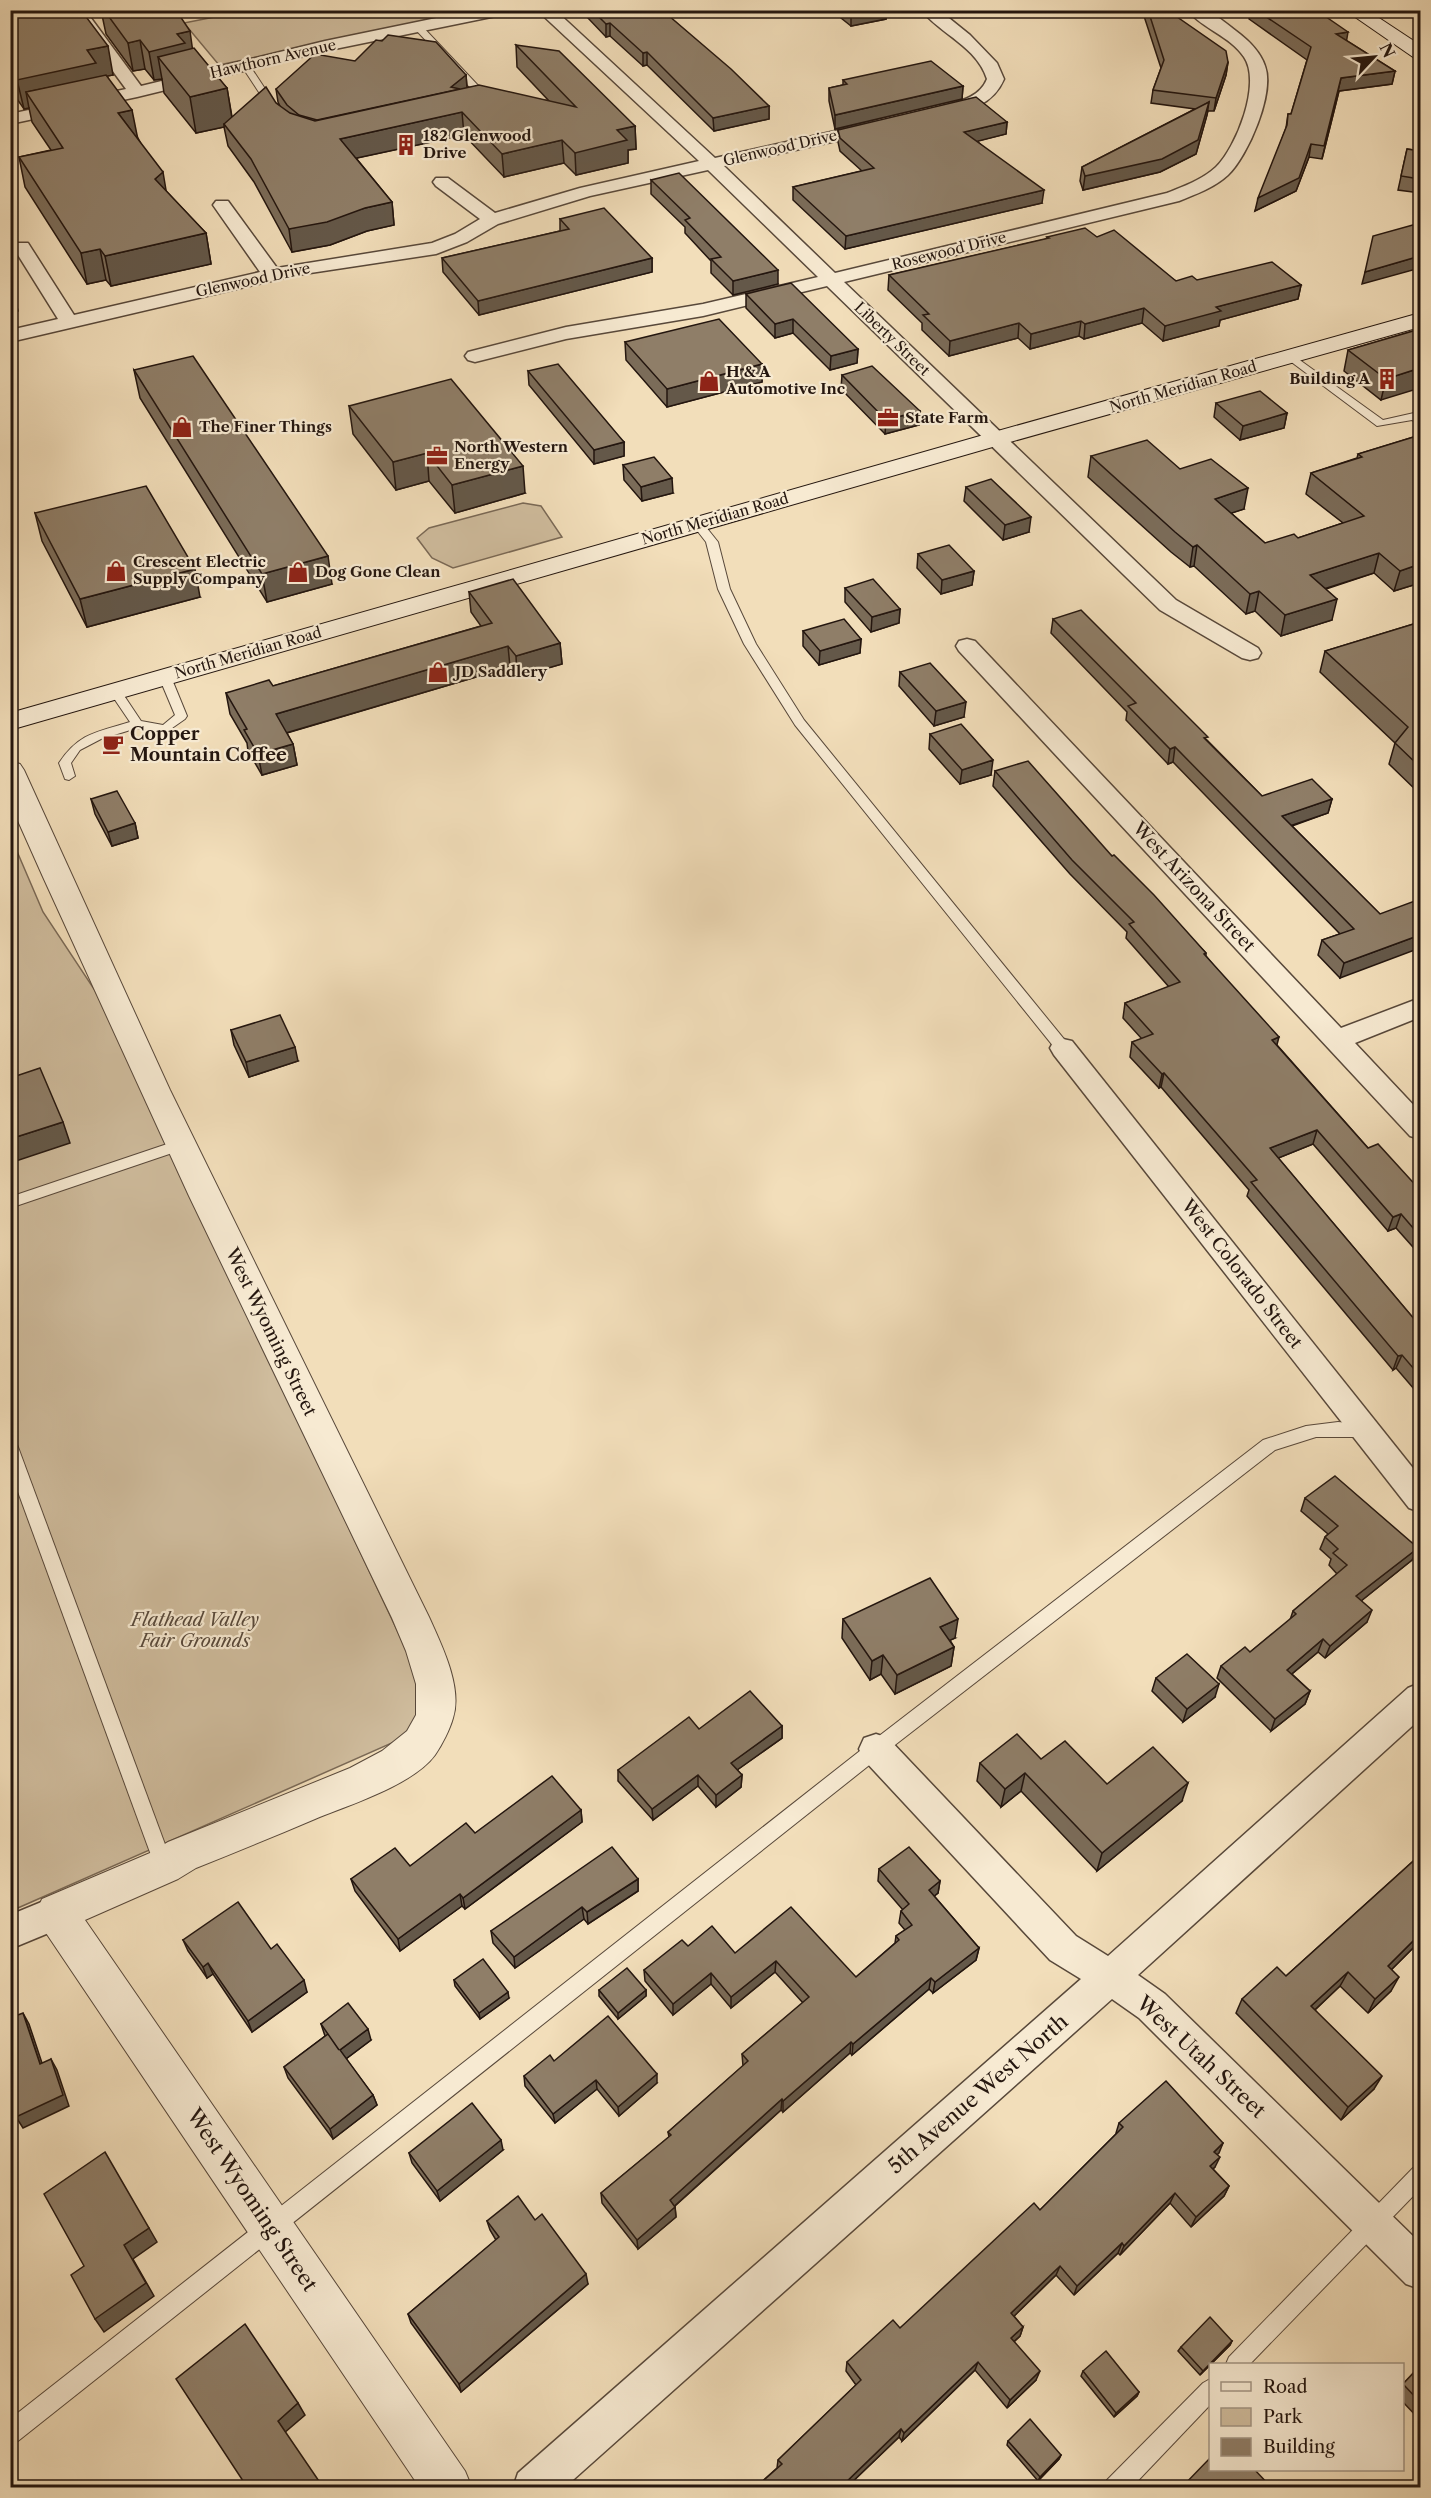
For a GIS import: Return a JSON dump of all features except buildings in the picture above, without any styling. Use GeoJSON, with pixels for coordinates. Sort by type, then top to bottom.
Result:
{"type":"FeatureCollection","features":[{"type":"Feature","properties":{"kind":"main road"},"geometry":{"type":"LineString","coordinates":[[1354,10],[1420,53]]}},
{"type":"Feature","properties":{"kind":"main road","name":"North Meridian Road"},"geometry":{"type":"LineString","coordinates":[[10,722],[995,439],[1420,320]]}},
{"type":"Feature","properties":{"kind":"main road","name":"West Wyoming Street"},"geometry":{"type":"LineString","coordinates":[[10,770],[99,973],[139,1052],[179,1145],[410,1617],[425,1651],[435,1684],[435,1716],[421,1743],[396,1764],[364,1781],[182,1855],[164,1866],[57,1913],[448,2487]]}},
{"type":"Feature","properties":{"kind":"street"},"geometry":{"type":"LineString","coordinates":[[76,10],[137,92]]}},
{"type":"Feature","properties":{"kind":"street","name":"Hawthorn Avenue"},"geometry":{"type":"LineString","coordinates":[[10,119],[501,10]]}},
{"type":"Feature","properties":{"kind":"street","name":"Liberty Street"},"geometry":{"type":"LineString","coordinates":[[545,10],[711,164],[1168,605],[1250,653]]}},
{"type":"Feature","properties":{"kind":"street"},"geometry":{"type":"LineString","coordinates":[[929,10],[990,64],[998,79],[996,87],[980,100],[929,115]]}},
{"type":"Feature","properties":{"kind":"street","name":"Rosewood Drive"},"geometry":{"type":"LineString","coordinates":[[475,356],[566,333],[703,310],[1173,197],[1199,187],[1220,173],[1236,157],[1245,140],[1258,89],[1259,72],[1257,64],[1246,48],[1195,10]]}},
{"type":"Feature","properties":{"kind":"street","name":"Glenwood Drive"},"geometry":{"type":"LineString","coordinates":[[10,336],[272,275],[436,248],[461,238],[492,220],[586,192],[895,123]]}},
{"type":"Feature","properties":{"kind":"street"},"geometry":{"type":"LineString","coordinates":[[442,182],[492,220]]}},
{"type":"Feature","properties":{"kind":"street"},"geometry":{"type":"LineString","coordinates":[[222,206],[272,275]]}},
{"type":"Feature","properties":{"kind":"street"},"geometry":{"type":"LineString","coordinates":[[22,246],[69,322]]}},
{"type":"Feature","properties":{"kind":"street","name":"West Arizona Street"},"geometry":{"type":"LineString","coordinates":[[967,646],[1420,1129]]}},
{"type":"Feature","properties":{"kind":"street"},"geometry":{"type":"LineString","coordinates":[[1338,1040],[1420,1007]]}},
{"type":"Feature","properties":{"kind":"street","name":"West Colorado Street"},"geometry":{"type":"LineString","coordinates":[[1063,1048],[1420,1499]]}},
{"type":"Feature","properties":{"kind":"street","name":"5th Avenue West North"},"geometry":{"type":"LineString","coordinates":[[533,2487],[1110,1977],[1420,1698]]}},
{"type":"Feature","properties":{"kind":"street","name":"West Utah Street"},"geometry":{"type":"LineString","coordinates":[[876,1749],[1063,1948],[1152,2006],[1420,2270]]}},
{"type":"Feature","properties":{"kind":"street"},"geometry":{"type":"LineString","coordinates":[[10,1932],[57,1913]]}},
{"type":"Feature","properties":{"kind":"lane"},"geometry":{"type":"LineString","coordinates":[[418,27],[484,97],[475,105]]}},
{"type":"Feature","properties":{"kind":"lane"},"geometry":{"type":"LineString","coordinates":[[245,65],[277,112]]}},
{"type":"Feature","properties":{"kind":"lane"},"geometry":{"type":"LineString","coordinates":[[1290,356],[1381,424],[1418,417]]}},
{"type":"Feature","properties":{"kind":"lane"},"geometry":{"type":"LineString","coordinates":[[698,524],[712,542],[724,589],[750,644],[799,722],[1063,1048]]}},
{"type":"Feature","properties":{"kind":"lane"},"geometry":{"type":"LineString","coordinates":[[69,777],[65,763],[76,747],[97,736],[137,724],[165,729],[181,716],[165,677]]}},
{"type":"Feature","properties":{"kind":"lane"},"geometry":{"type":"LineString","coordinates":[[115,691],[137,724]]}},
{"type":"Feature","properties":{"kind":"lane"},"geometry":{"type":"LineString","coordinates":[[10,1203],[179,1145]]}},
{"type":"Feature","properties":{"kind":"lane"},"geometry":{"type":"LineString","coordinates":[[10,2433],[876,1749],[1269,1445],[1295,1434],[1326,1428],[1365,1430]]}},
{"type":"Feature","properties":{"kind":"lane"},"geometry":{"type":"LineString","coordinates":[[10,1447],[164,1866]]}},
{"type":"Feature","properties":{"kind":"lane"},"geometry":{"type":"LineString","coordinates":[[1237,2363],[1420,2175]]}},
{"type":"Feature","properties":{"kind":"lane"},"geometry":{"type":"LineString","coordinates":[[1115,2487],[1209,2391]]}},
{"type":"Feature","properties":{"kind":"green space"},"geometry":{"type":"Polygon","coordinates":[[[250,10],[481,11],[219,65],[184,23],[250,10]]]}},
{"type":"Feature","properties":{"kind":"green space"},"geometry":{"type":"Polygon","coordinates":[[[523,503],[541,506],[562,537],[453,568],[432,558],[417,538],[429,528],[523,503]]]}},
{"type":"Feature","properties":{"kind":"green space","name":"Flathead Valley Fair Grounds"},"geometry":{"type":"Polygon","coordinates":[[[10,835],[43,912],[96,992],[413,1664],[421,1696],[420,1711],[401,1739],[11,1911],[10,835]]]}},
{"type":"Feature","properties":{"kind":"place","name":"182 Glenwood Drive"},"geometry":{"type":"Point","coordinates":[406,145]}},
{"type":"Feature","properties":{"kind":"place","name":"Building A"},"geometry":{"type":"Point","coordinates":[1387,379]}},
{"type":"Feature","properties":{"kind":"place","name":"H & A Automotive Inc"},"geometry":{"type":"Point","coordinates":[709,381]}},
{"type":"Feature","properties":{"kind":"place","name":"State Farm"},"geometry":{"type":"Point","coordinates":[888,418]}},
{"type":"Feature","properties":{"kind":"place","name":"The Finer Things"},"geometry":{"type":"Point","coordinates":[182,427]}},
{"type":"Feature","properties":{"kind":"place","name":"North Western Energy"},"geometry":{"type":"Point","coordinates":[437,456]}},
{"type":"Feature","properties":{"kind":"place","name":"Crescent Electric Supply Company"},"geometry":{"type":"Point","coordinates":[116,571]}},
{"type":"Feature","properties":{"kind":"place","name":"Dog Gone Clean"},"geometry":{"type":"Point","coordinates":[298,572]}},
{"type":"Feature","properties":{"kind":"place","name":"JD Saddlery"},"geometry":{"type":"Point","coordinates":[438,672]}},
{"type":"Feature","properties":{"kind":"place","name":"Copper Mountain Coffee"},"geometry":{"type":"Point","coordinates":[113,744]}}]}
